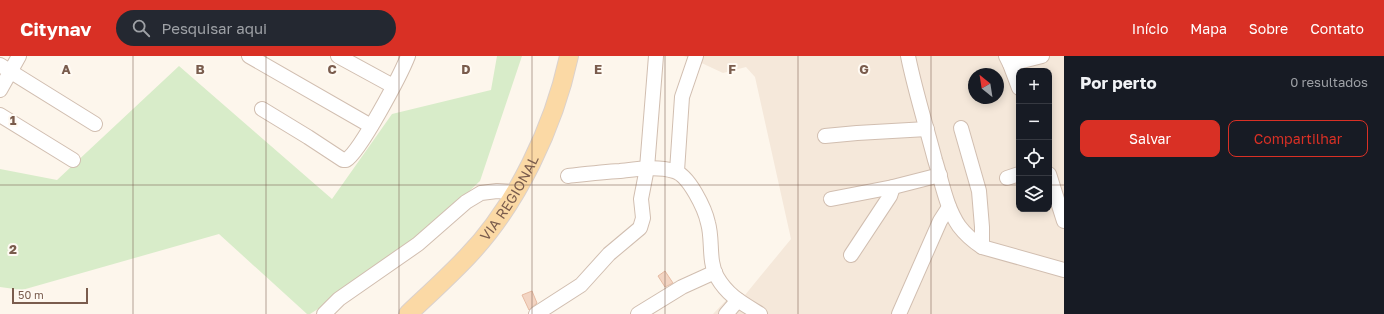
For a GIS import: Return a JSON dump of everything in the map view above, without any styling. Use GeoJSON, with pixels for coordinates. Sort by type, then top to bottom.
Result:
{"type":"FeatureCollection","features":[{"type":"Feature","properties":{"kind":"main road","name":"VIA REGIONAL"},"geometry":{"type":"LineString","coordinates":[[408,314],[468,256],[502,213],[544,135],[555,105],[569,56]]}},
{"type":"Feature","properties":{"kind":"street"},"geometry":{"type":"LineString","coordinates":[[0,90],[5,68],[19,56]]}},
{"type":"Feature","properties":{"kind":"street"},"geometry":{"type":"LineString","coordinates":[[249,56],[371,126]]}},
{"type":"Feature","properties":{"kind":"street"},"geometry":{"type":"LineString","coordinates":[[338,56],[393,86]]}},
{"type":"Feature","properties":{"kind":"street"},"geometry":{"type":"LineString","coordinates":[[262,109],[308,136],[343,160],[346,160],[352,155],[371,126],[408,56]]}},
{"type":"Feature","properties":{"kind":"street"},"geometry":{"type":"LineString","coordinates":[[536,314],[580,284],[609,254],[640,228],[643,218],[641,199],[647,168],[656,56]]}},
{"type":"Feature","properties":{"kind":"street"},"geometry":{"type":"LineString","coordinates":[[676,171],[682,97],[696,56]]}},
{"type":"Feature","properties":{"kind":"street"},"geometry":{"type":"LineString","coordinates":[[908,56],[949,207],[959,226],[972,240],[982,247],[1064,270]]}},
{"type":"Feature","properties":{"kind":"street"},"geometry":{"type":"LineString","coordinates":[[1016,80],[1008,60],[1042,56]]}},
{"type":"Feature","properties":{"kind":"street"},"geometry":{"type":"LineString","coordinates":[[5,68],[95,124]]}},
{"type":"Feature","properties":{"kind":"street"},"geometry":{"type":"LineString","coordinates":[[0,115],[73,160]]}},
{"type":"Feature","properties":{"kind":"street"},"geometry":{"type":"LineString","coordinates":[[961,128],[979,191],[982,247]]}},
{"type":"Feature","properties":{"kind":"street"},"geometry":{"type":"LineString","coordinates":[[825,136],[927,129]]}},
{"type":"Feature","properties":{"kind":"street"},"geometry":{"type":"LineString","coordinates":[[568,176],[647,168],[676,171],[687,181],[697,195],[708,223],[712,262],[715,272],[727,292],[760,314]]}},
{"type":"Feature","properties":{"kind":"street"},"geometry":{"type":"LineString","coordinates":[[831,199],[893,187],[940,175]]}},
{"type":"Feature","properties":{"kind":"street"},"geometry":{"type":"LineString","coordinates":[[1050,176],[1064,221]]}},
{"type":"Feature","properties":{"kind":"street"},"geometry":{"type":"LineString","coordinates":[[851,255],[890,196],[893,187]]}},
{"type":"Feature","properties":{"kind":"street"},"geometry":{"type":"LineString","coordinates":[[324,314],[339,299],[418,244],[466,202],[481,193],[497,191],[514,192]]}},
{"type":"Feature","properties":{"kind":"street"},"geometry":{"type":"LineString","coordinates":[[899,314],[940,221],[949,207]]}},
{"type":"Feature","properties":{"kind":"street"},"geometry":{"type":"LineString","coordinates":[[638,314],[682,287],[715,272]]}},
{"type":"Feature","properties":{"kind":"street"},"geometry":{"type":"LineString","coordinates":[[726,314],[738,300]]}},
{"type":"Feature","properties":{"kind":"shaded area"},"geometry":{"type":"Polygon","coordinates":[[[683,56],[1064,56],[1064,314],[713,314],[736,290],[745,295],[791,239],[755,77],[746,67],[723,73],[683,56]]]}},
{"type":"Feature","properties":{"kind":"green space"},"geometry":{"type":"Polygon","coordinates":[[[497,56],[522,56],[480,181],[397,259],[310,314],[307,314],[219,234],[22,290],[0,287],[0,169],[57,180],[179,66],[332,199],[392,114],[491,90],[497,56]]]}},
{"type":"Feature","properties":{"kind":"building"},"geometry":{"type":"Polygon","coordinates":[[[665,271],[673,283],[665,287],[658,276],[665,271]]]}},
{"type":"Feature","properties":{"kind":"building"},"geometry":{"type":"Polygon","coordinates":[[[532,291],[537,303],[529,310],[522,295],[532,291]]]}}]}
